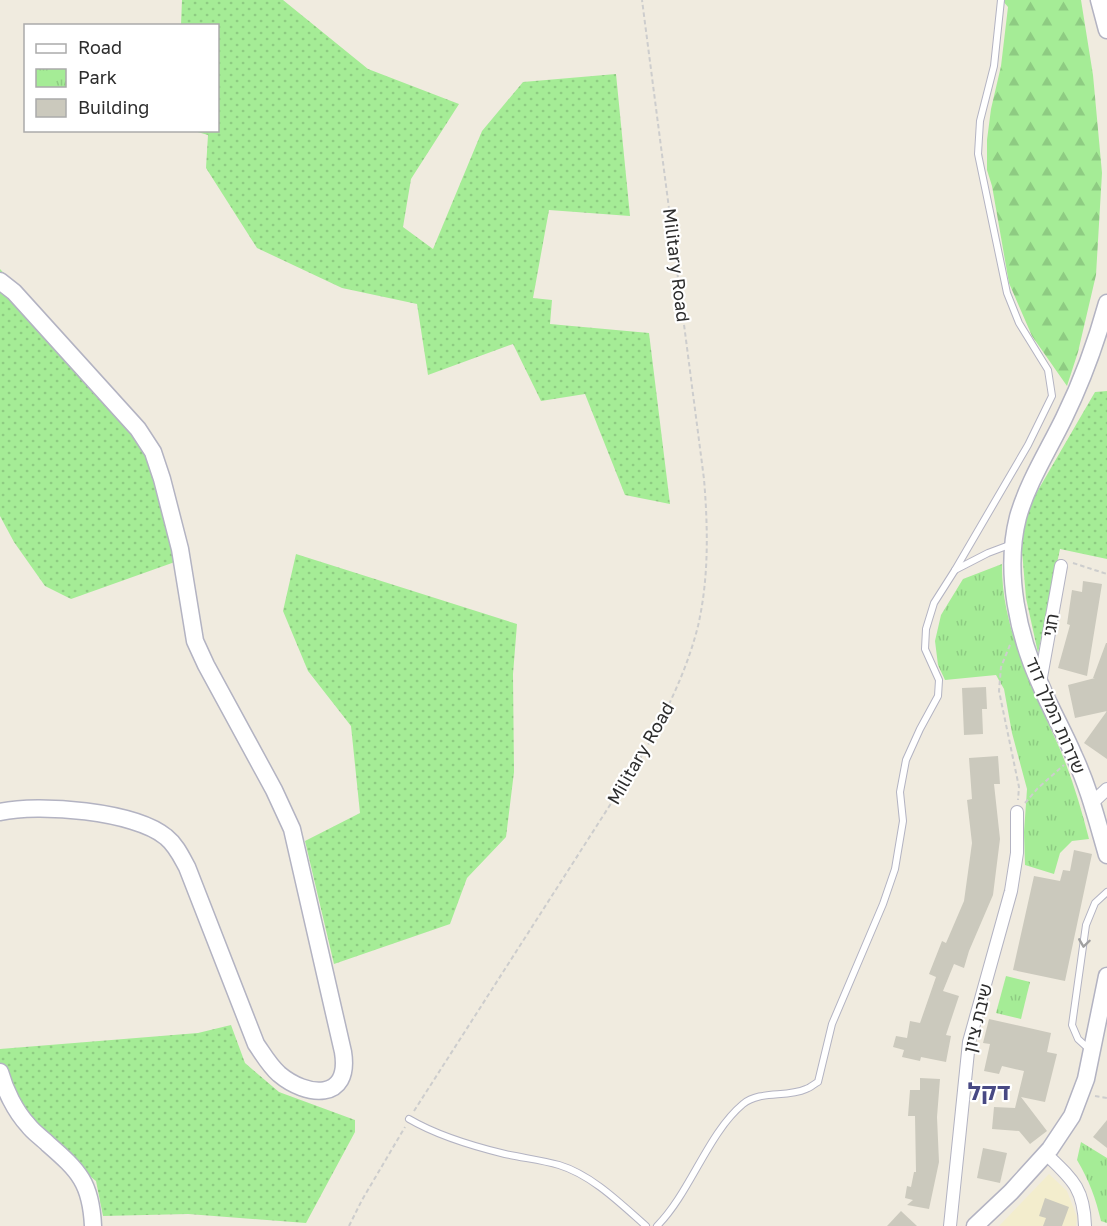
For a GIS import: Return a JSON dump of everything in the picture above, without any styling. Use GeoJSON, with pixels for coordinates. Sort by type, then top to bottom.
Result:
{"type":"FeatureCollection","features":[{"type":"Feature","properties":{"kind":"street"},"geometry":{"type":"LineString","coordinates":[[1099,0],[1107,30]]}},
{"type":"Feature","properties":{"kind":"street"},"geometry":{"type":"LineString","coordinates":[[0,281],[14,292],[131,421],[146,439],[153,452],[180,549],[195,641],[274,790],[292,830],[343,1052],[346,1068],[343,1079],[337,1086],[314,1091],[280,1075],[266,1059],[256,1044],[187,867],[176,847],[166,836],[150,826],[96,812],[30,808],[0,812]]}},
{"type":"Feature","properties":{"kind":"street","name":"שדרות המלך דוד"},"geometry":{"type":"LineString","coordinates":[[1107,303],[1083,377],[1028,490],[1018,518],[1014,544],[1013,579],[1018,612],[1040,684],[1075,756],[1093,802],[1107,855]]}},
{"type":"Feature","properties":{"kind":"street","name":"חגי"},"geometry":{"type":"LineString","coordinates":[[1040,684],[1061,566]]}},
{"type":"Feature","properties":{"kind":"street"},"geometry":{"type":"LineString","coordinates":[[1093,802],[1107,789]]}},
{"type":"Feature","properties":{"kind":"street","name":"שיבת ציון"},"geometry":{"type":"LineString","coordinates":[[950,1226],[969,1042],[1011,891],[1017,853],[1017,812]]}},
{"type":"Feature","properties":{"kind":"street"},"geometry":{"type":"LineString","coordinates":[[975,1226],[1011,1192],[1064,1131],[1077,1106],[1086,1079],[1107,976]]}},
{"type":"Feature","properties":{"kind":"street"},"geometry":{"type":"LineString","coordinates":[[0,1072],[7,1091],[28,1126],[78,1171],[90,1198],[93,1226]]}},
{"type":"Feature","properties":{"kind":"street"},"geometry":{"type":"LineString","coordinates":[[1046,1154],[1071,1179],[1080,1193],[1084,1209],[1084,1226]]}},
{"type":"Feature","properties":{"kind":"lane"},"geometry":{"type":"LineString","coordinates":[[657,1226],[694,1174],[724,1125],[743,1104],[755,1098],[807,1089],[818,1082],[832,1024],[883,904],[895,869],[903,821],[900,792],[906,760],[938,696],[939,680],[925,649],[926,629],[934,603],[1028,445],[1052,396],[1048,370],[1019,323],[1007,293],[978,154],[980,121],[994,66],[1001,0]]}},
{"type":"Feature","properties":{"kind":"lane"},"geometry":{"type":"LineString","coordinates":[[955,570],[988,553],[1014,544]]}},
{"type":"Feature","properties":{"kind":"lane"},"geometry":{"type":"LineString","coordinates":[[1091,1051],[1078,1039],[1072,1025],[1086,926],[1095,903],[1107,892]]}},
{"type":"Feature","properties":{"kind":"lane"},"geometry":{"type":"LineString","coordinates":[[409,1119],[426,1129],[457,1140],[561,1166],[587,1179],[646,1226]]}},
{"type":"Feature","properties":{"kind":"path","name":"Military Road"},"geometry":{"type":"LineString","coordinates":[[349,1226],[409,1119],[644,752],[675,693],[698,626],[707,561],[704,479],[642,0]]}},
{"type":"Feature","properties":{"kind":"path"},"geometry":{"type":"LineString","coordinates":[[1061,566],[1074,563],[1107,574]]}},
{"type":"Feature","properties":{"kind":"path"},"geometry":{"type":"LineString","coordinates":[[1010,646],[1001,667],[999,691],[1019,787],[1017,812]]}},
{"type":"Feature","properties":{"kind":"path"},"geometry":{"type":"LineString","coordinates":[[1017,812],[1038,788],[1075,756]]}},
{"type":"Feature","properties":{"kind":"shaded area"},"geometry":{"type":"Polygon","coordinates":[[[1049,1174],[1067,1191],[1077,1217],[1076,1226],[999,1226],[1049,1174]]]}},
{"type":"Feature","properties":{"kind":"green space"},"geometry":{"type":"Polygon","coordinates":[[[182,0],[283,0],[368,69],[459,104],[411,179],[403,227],[433,249],[482,131],[523,82],[616,74],[630,216],[549,210],[533,298],[552,300],[550,324],[649,333],[670,504],[625,495],[585,394],[541,401],[513,344],[428,375],[417,304],[342,288],[257,248],[206,168],[208,135],[198,132],[219,132],[219,24],[181,24],[182,0]]]}},
{"type":"Feature","properties":{"kind":"green space"},"geometry":{"type":"Polygon","coordinates":[[[1002,0],[1081,0],[1093,75],[1102,173],[1096,275],[1078,352],[1067,386],[1032,336],[1009,283],[992,186],[987,170],[987,140],[991,109],[1001,66],[1008,7],[1002,0]]]}},
{"type":"Feature","properties":{"kind":"green space"},"geometry":{"type":"Polygon","coordinates":[[[0,269],[152,439],[186,558],[71,599],[45,586],[14,542],[0,516],[0,269]]]}},
{"type":"Feature","properties":{"kind":"green space"},"geometry":{"type":"Polygon","coordinates":[[[1107,391],[1107,559],[1060,549],[1038,653],[1026,598],[1021,539],[1030,504],[1095,392],[1107,391]]]}},
{"type":"Feature","properties":{"kind":"green space"},"geometry":{"type":"Polygon","coordinates":[[[296,554],[517,624],[513,674],[514,772],[506,837],[467,878],[450,924],[334,964],[305,841],[360,813],[351,726],[308,671],[283,611],[296,554]]]}},
{"type":"Feature","properties":{"kind":"green space"},"geometry":{"type":"Polygon","coordinates":[[[1002,564],[1003,588],[1013,635],[1068,770],[1089,839],[1072,841],[1060,853],[1054,874],[1025,865],[1024,832],[1027,789],[1012,733],[1004,689],[996,675],[945,680],[938,665],[935,641],[941,615],[963,579],[1002,564]]]}},
{"type":"Feature","properties":{"kind":"green space"},"geometry":{"type":"Polygon","coordinates":[[[1006,976],[1030,982],[1021,1019],[996,1013],[1006,976]]]}},
{"type":"Feature","properties":{"kind":"green space"},"geometry":{"type":"Polygon","coordinates":[[[231,1025],[245,1063],[279,1092],[355,1120],[355,1132],[306,1223],[188,1214],[103,1216],[96,1181],[32,1130],[0,1074],[0,1049],[198,1033],[231,1025]]]}},
{"type":"Feature","properties":{"kind":"green space"},"geometry":{"type":"Polygon","coordinates":[[[1081,1142],[1107,1158],[1107,1223],[1101,1221],[1092,1190],[1077,1160],[1081,1142]]]}},
{"type":"Feature","properties":{"kind":"building"},"geometry":{"type":"Polygon","coordinates":[[[1083,581],[1102,584],[1087,676],[1058,668],[1070,625],[1067,624],[1072,590],[1082,592],[1083,581]]]}},
{"type":"Feature","properties":{"kind":"building"},"geometry":{"type":"Polygon","coordinates":[[[1106,643],[1107,711],[1075,718],[1068,685],[1095,678],[1093,678],[1106,643]]]}},
{"type":"Feature","properties":{"kind":"building"},"geometry":{"type":"Polygon","coordinates":[[[986,687],[987,709],[982,709],[983,734],[964,735],[962,688],[986,687]]]}},
{"type":"Feature","properties":{"kind":"building"},"geometry":{"type":"Polygon","coordinates":[[[1107,711],[1107,759],[1084,743],[1107,711]]]}},
{"type":"Feature","properties":{"kind":"building"},"geometry":{"type":"Polygon","coordinates":[[[998,756],[1000,784],[994,784],[1000,839],[993,895],[964,968],[954,964],[943,991],[959,996],[946,1035],[951,1036],[946,1062],[921,1057],[920,1061],[902,1057],[904,1050],[893,1047],[896,1036],[907,1038],[910,1021],[920,1023],[936,977],[929,974],[942,941],[946,943],[964,901],[972,843],[967,800],[972,799],[969,758],[998,756]]]}},
{"type":"Feature","properties":{"kind":"building"},"geometry":{"type":"Polygon","coordinates":[[[1074,850],[1092,854],[1065,981],[1013,970],[1034,876],[1060,881],[1063,870],[1070,871],[1074,850]]]}},
{"type":"Feature","properties":{"kind":"building"},"geometry":{"type":"Polygon","coordinates":[[[989,1019],[1051,1033],[1047,1052],[1057,1054],[1045,1102],[1021,1097],[1047,1131],[1030,1144],[1019,1131],[992,1129],[994,1107],[1015,1108],[1024,1071],[1002,1066],[999,1074],[984,1071],[990,1044],[983,1043],[989,1019]]]}},
{"type":"Feature","properties":{"kind":"building"},"geometry":{"type":"Polygon","coordinates":[[[920,1078],[940,1079],[937,1117],[939,1162],[929,1209],[907,1205],[913,1200],[905,1198],[907,1186],[911,1187],[914,1172],[916,1172],[915,1116],[908,1116],[910,1090],[920,1090],[920,1078]]]}},
{"type":"Feature","properties":{"kind":"building"},"geometry":{"type":"Polygon","coordinates":[[[1107,1120],[1107,1148],[1093,1137],[1107,1120]]]}},
{"type":"Feature","properties":{"kind":"building"},"geometry":{"type":"Polygon","coordinates":[[[983,1148],[1007,1153],[1000,1183],[977,1178],[983,1148]]]}},
{"type":"Feature","properties":{"kind":"building"},"geometry":{"type":"Polygon","coordinates":[[[1045,1198],[1069,1207],[1062,1226],[1043,1226],[1046,1218],[1039,1216],[1045,1198]]]}},
{"type":"Feature","properties":{"kind":"building"},"geometry":{"type":"Polygon","coordinates":[[[901,1211],[917,1226],[887,1226],[901,1211]]]}},
{"type":"Feature","properties":{"kind":"district","name":"דקל"},"geometry":{"type":"Point","coordinates":[989,1090]}}]}
